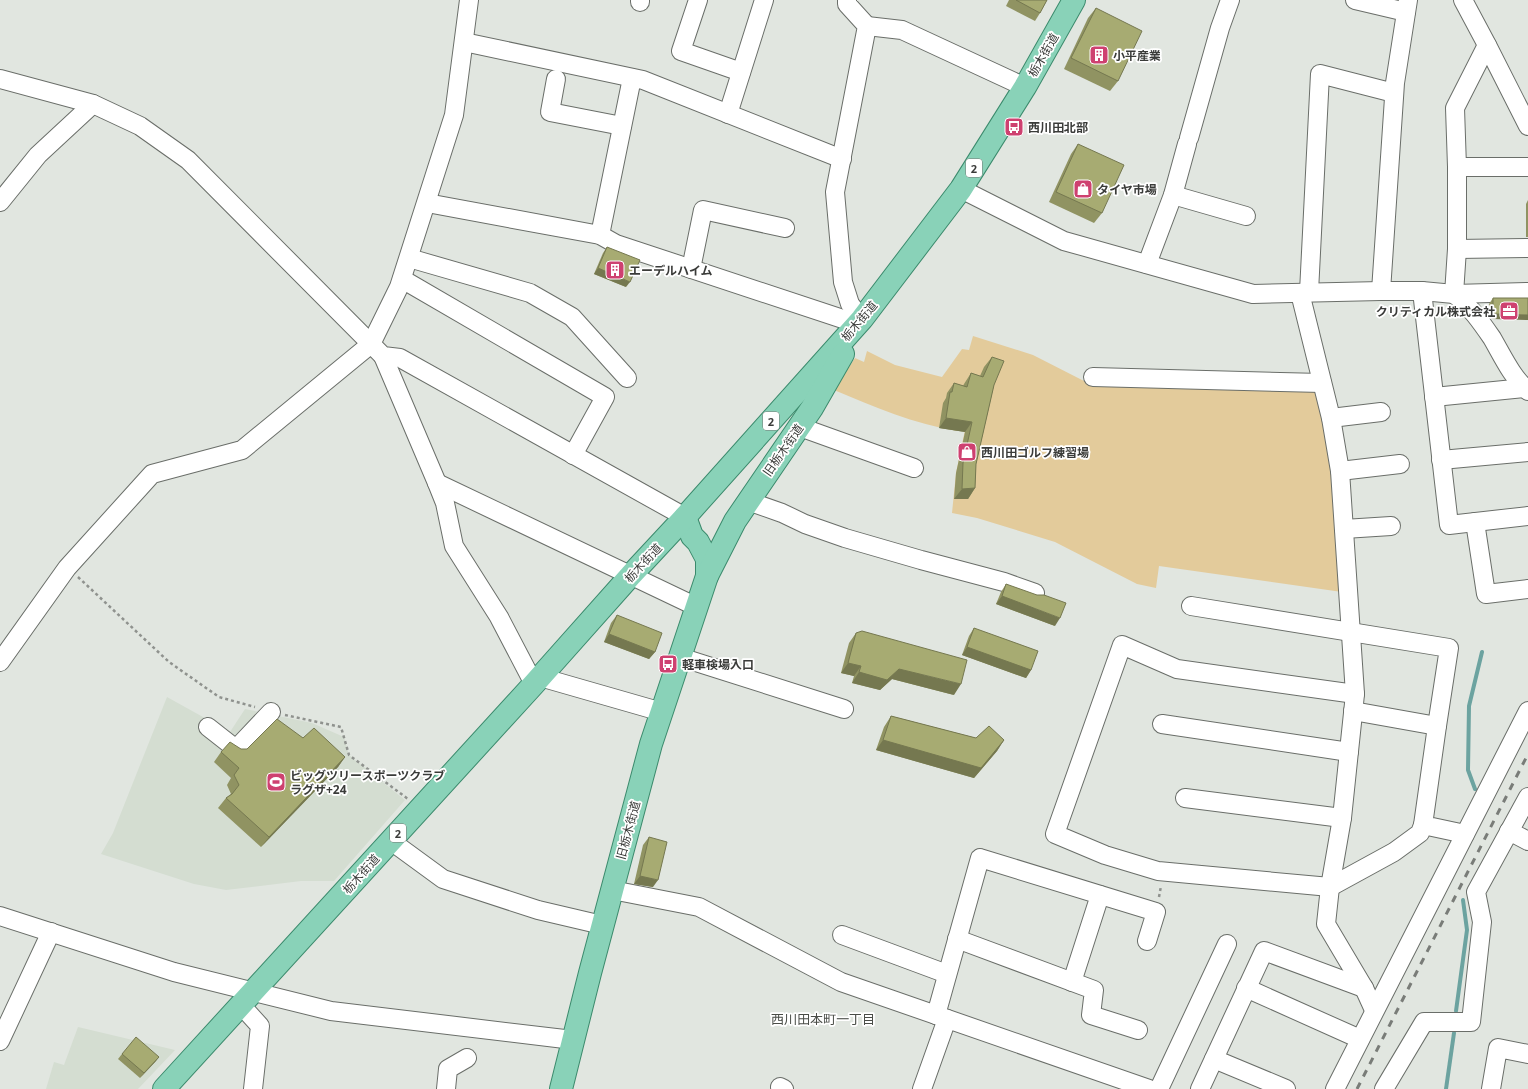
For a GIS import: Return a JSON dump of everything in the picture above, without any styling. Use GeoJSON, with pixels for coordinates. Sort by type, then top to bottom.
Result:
{"type":"FeatureCollection","features":[{"type":"Feature","properties":{"kind":"main road","name":"栃木街道"},"geometry":{"type":"LineString","coordinates":[[164,1089],[391,841],[631,575],[685,518],[860,322],[961,189],[1025,87],[1074,0]]}},
{"type":"Feature","properties":{"kind":"main road","name":"旧栃木街道"},"geometry":{"type":"LineString","coordinates":[[561,1089],[602,925],[638,793],[662,712],[697,607],[707,567],[748,501],[800,426],[832,374],[860,322]]}},
{"type":"Feature","properties":{"kind":"main road"},"geometry":{"type":"LineString","coordinates":[[707,567],[731,515],[790,429],[800,426]]}},
{"type":"Feature","properties":{"kind":"main road"},"geometry":{"type":"LineString","coordinates":[[685,518],[692,536],[698,542],[707,567]]}},
{"type":"Feature","properties":{"kind":"main road"},"geometry":{"type":"LineString","coordinates":[[660,544],[680,542],[697,550],[707,567]]}},
{"type":"Feature","properties":{"kind":"street"},"geometry":{"type":"LineString","coordinates":[[0,662],[67,568],[152,474],[242,450],[377,350],[409,258],[454,115],[469,0]]}},
{"type":"Feature","properties":{"kind":"street"},"geometry":{"type":"LineString","coordinates":[[698,0],[681,51],[741,72]]}},
{"type":"Feature","properties":{"kind":"street"},"geometry":{"type":"LineString","coordinates":[[728,114],[764,0]]}},
{"type":"Feature","properties":{"kind":"street"},"geometry":{"type":"LineString","coordinates":[[846,0],[847,4],[867,26],[902,30],[1025,87]]}},
{"type":"Feature","properties":{"kind":"street"},"geometry":{"type":"LineString","coordinates":[[1146,264],[1173,195],[1220,28],[1230,0]]}},
{"type":"Feature","properties":{"kind":"street"},"geometry":{"type":"LineString","coordinates":[[1354,0],[1407,6],[1394,93],[1381,291]]}},
{"type":"Feature","properties":{"kind":"street"},"geometry":{"type":"LineString","coordinates":[[1463,0],[1528,126]]}},
{"type":"Feature","properties":{"kind":"street"},"geometry":{"type":"LineString","coordinates":[[860,322],[850,304],[843,282],[835,192],[867,26]]}},
{"type":"Feature","properties":{"kind":"street"},"geometry":{"type":"LineString","coordinates":[[464,42],[643,80],[842,159]]}},
{"type":"Feature","properties":{"kind":"street"},"geometry":{"type":"LineString","coordinates":[[1454,294],[1457,249],[1455,108],[1487,44]]}},
{"type":"Feature","properties":{"kind":"street"},"geometry":{"type":"LineString","coordinates":[[1374,1010],[1364,988],[1326,924],[1330,887],[1342,818],[1355,694],[1340,471],[1331,418],[1322,383],[1305,293],[1320,74],[1394,93]]}},
{"type":"Feature","properties":{"kind":"street"},"geometry":{"type":"LineString","coordinates":[[556,78],[550,112],[622,126]]}},
{"type":"Feature","properties":{"kind":"street"},"geometry":{"type":"LineString","coordinates":[[600,235],[632,78]]}},
{"type":"Feature","properties":{"kind":"street"},"geometry":{"type":"LineString","coordinates":[[0,79],[93,104],[140,126],[188,160],[377,350],[437,484],[444,503],[454,546],[537,680],[662,712]]}},
{"type":"Feature","properties":{"kind":"street"},"geometry":{"type":"LineString","coordinates":[[0,202],[38,155],[93,104]]}},
{"type":"Feature","properties":{"kind":"street"},"geometry":{"type":"LineString","coordinates":[[1457,168],[1528,167]]}},
{"type":"Feature","properties":{"kind":"street"},"geometry":{"type":"LineString","coordinates":[[961,189],[1064,241],[1253,294],[1381,291],[1422,291],[1454,294],[1528,292]]}},
{"type":"Feature","properties":{"kind":"street"},"geometry":{"type":"LineString","coordinates":[[1173,195],[1246,216]]}},
{"type":"Feature","properties":{"kind":"street"},"geometry":{"type":"LineString","coordinates":[[427,203],[600,235],[616,244],[860,322]]}},
{"type":"Feature","properties":{"kind":"street"},"geometry":{"type":"LineString","coordinates":[[691,269],[703,210],[785,228]]}},
{"type":"Feature","properties":{"kind":"street"},"geometry":{"type":"LineString","coordinates":[[1457,249],[1528,248]]}},
{"type":"Feature","properties":{"kind":"street"},"geometry":{"type":"LineString","coordinates":[[409,258],[530,293],[572,317],[627,378]]}},
{"type":"Feature","properties":{"kind":"street"},"geometry":{"type":"LineString","coordinates":[[402,279],[605,397],[573,455]]}},
{"type":"Feature","properties":{"kind":"street"},"geometry":{"type":"LineString","coordinates":[[1422,291],[1449,525],[1528,516]]}},
{"type":"Feature","properties":{"kind":"street"},"geometry":{"type":"LineString","coordinates":[[1454,294],[1469,306],[1479,319],[1506,363],[1526,390]]}},
{"type":"Feature","properties":{"kind":"street"},"geometry":{"type":"LineString","coordinates":[[377,350],[400,358],[685,518]]}},
{"type":"Feature","properties":{"kind":"street"},"geometry":{"type":"LineString","coordinates":[[1093,377],[1322,383]]}},
{"type":"Feature","properties":{"kind":"street"},"geometry":{"type":"LineString","coordinates":[[1434,397],[1526,390]]}},
{"type":"Feature","properties":{"kind":"street"},"geometry":{"type":"LineString","coordinates":[[1331,418],[1380,412]]}},
{"type":"Feature","properties":{"kind":"street"},"geometry":{"type":"LineString","coordinates":[[800,426],[914,468]]}},
{"type":"Feature","properties":{"kind":"street"},"geometry":{"type":"LineString","coordinates":[[1442,460],[1528,452]]}},
{"type":"Feature","properties":{"kind":"street"},"geometry":{"type":"LineString","coordinates":[[1340,471],[1400,464]]}},
{"type":"Feature","properties":{"kind":"street"},"geometry":{"type":"LineString","coordinates":[[437,484],[697,607]]}},
{"type":"Feature","properties":{"kind":"street"},"geometry":{"type":"LineString","coordinates":[[748,501],[782,512],[805,524],[845,538],[1004,582],[1035,593]]}},
{"type":"Feature","properties":{"kind":"street"},"geometry":{"type":"LineString","coordinates":[[1475,522],[1486,594],[1528,589]]}},
{"type":"Feature","properties":{"kind":"street"},"geometry":{"type":"LineString","coordinates":[[1344,529],[1391,526]]}},
{"type":"Feature","properties":{"kind":"street"},"geometry":{"type":"LineString","coordinates":[[1191,606],[1449,648],[1423,825],[1420,833],[1394,852],[1330,887],[1163,871],[1106,855],[1055,834],[1122,645],[1176,669],[1355,694]]}},
{"type":"Feature","properties":{"kind":"street"},"geometry":{"type":"LineString","coordinates":[[680,657],[844,708]]}},
{"type":"Feature","properties":{"kind":"street"},"geometry":{"type":"LineString","coordinates":[[1335,1089],[1528,711]]}},
{"type":"Feature","properties":{"kind":"street"},"geometry":{"type":"LineString","coordinates":[[208,727],[236,749],[271,712]]}},
{"type":"Feature","properties":{"kind":"street"},"geometry":{"type":"LineString","coordinates":[[1353,712],[1437,726]]}},
{"type":"Feature","properties":{"kind":"street"},"geometry":{"type":"LineString","coordinates":[[1162,724],[1349,752]]}},
{"type":"Feature","properties":{"kind":"street"},"geometry":{"type":"LineString","coordinates":[[1185,798],[1342,818]]}},
{"type":"Feature","properties":{"kind":"street"},"geometry":{"type":"LineString","coordinates":[[1384,1089],[1424,1022],[1471,1022],[1482,922],[1476,892],[1528,798]]}},
{"type":"Feature","properties":{"kind":"street"},"geometry":{"type":"LineString","coordinates":[[1423,825],[1466,834]]}},
{"type":"Feature","properties":{"kind":"street"},"geometry":{"type":"LineString","coordinates":[[1509,832],[1528,841]]}},
{"type":"Feature","properties":{"kind":"street"},"geometry":{"type":"LineString","coordinates":[[391,841],[443,879],[538,910],[602,925]]}},
{"type":"Feature","properties":{"kind":"street"},"geometry":{"type":"LineString","coordinates":[[922,1089],[941,1017],[948,974],[980,858],[1156,912],[1147,941]]}},
{"type":"Feature","properties":{"kind":"street"},"geometry":{"type":"LineString","coordinates":[[612,890],[699,907],[841,982],[1149,1089]]}},
{"type":"Feature","properties":{"kind":"street"},"geometry":{"type":"LineString","coordinates":[[1072,982],[1100,895]]}},
{"type":"Feature","properties":{"kind":"street"},"geometry":{"type":"LineString","coordinates":[[0,916],[174,972],[247,998],[298,1004],[331,1011],[573,1040]]}},
{"type":"Feature","properties":{"kind":"street"},"geometry":{"type":"LineString","coordinates":[[0,1041],[51,932]]}},
{"type":"Feature","properties":{"kind":"street"},"geometry":{"type":"LineString","coordinates":[[842,935],[948,974]]}},
{"type":"Feature","properties":{"kind":"street"},"geometry":{"type":"LineString","coordinates":[[957,939],[1094,990],[1091,1015],[1138,1030]]}},
{"type":"Feature","properties":{"kind":"street"},"geometry":{"type":"LineString","coordinates":[[1159,1089],[1227,944]]}},
{"type":"Feature","properties":{"kind":"street"},"geometry":{"type":"LineString","coordinates":[[1200,1089],[1264,952],[1364,988]]}},
{"type":"Feature","properties":{"kind":"street"},"geometry":{"type":"LineString","coordinates":[[1246,988],[1360,1039]]}},
{"type":"Feature","properties":{"kind":"street"},"geometry":{"type":"LineString","coordinates":[[247,998],[260,1026],[253,1089]]}},
{"type":"Feature","properties":{"kind":"street"},"geometry":{"type":"LineString","coordinates":[[1491,1089],[1498,1048],[1528,1054]]}},
{"type":"Feature","properties":{"kind":"street"},"geometry":{"type":"LineString","coordinates":[[446,1089],[448,1068],[467,1058]]}},
{"type":"Feature","properties":{"kind":"street"},"geometry":{"type":"LineString","coordinates":[[1214,1058],[1286,1089]]}},
{"type":"Feature","properties":{"kind":"path"},"geometry":{"type":"LineString","coordinates":[[67,568],[169,662],[220,697],[271,712],[341,727],[349,755],[420,808]]}},
{"type":"Feature","properties":{"kind":"path"},"geometry":{"type":"LineString","coordinates":[[1156,912],[1163,871]]}},
{"type":"Feature","properties":{"kind":"shaded area"},"geometry":{"type":"Polygon","coordinates":[[[973,336],[1033,355],[1084,381],[1270,391],[1302,386],[1319,392],[1327,416],[1342,592],[1159,566],[1156,588],[1137,584],[1055,542],[977,518],[952,513],[956,473],[965,430],[959,428],[958,431],[926,424],[879,409],[834,390],[855,358],[864,362],[867,351],[895,365],[942,377],[962,349],[969,350],[973,336]]]}},
{"type":"Feature","properties":{"kind":"shaded area"},"geometry":{"type":"Polygon","coordinates":[[[167,697],[230,732],[245,709],[312,723],[344,737],[349,755],[405,800],[334,881],[301,881],[226,890],[194,884],[101,854],[113,833],[167,697]]]}},
{"type":"Feature","properties":{"kind":"shaded area"},"geometry":{"type":"Polygon","coordinates":[[[78,1027],[175,1050],[138,1089],[46,1089],[54,1062],[64,1065],[78,1027]]]}},
{"type":"Feature","properties":{"kind":"building"},"geometry":{"type":"Polygon","coordinates":[[[1016,0],[1047,0],[1040,13],[1016,0]]]}},
{"type":"Feature","properties":{"kind":"building","name":"小平産業"},"geometry":{"type":"Polygon","coordinates":[[[1096,8],[1142,31],[1118,81],[1071,58],[1096,8]]]}},
{"type":"Feature","properties":{"kind":"building","name":"タイヤ市場"},"geometry":{"type":"Polygon","coordinates":[[[1078,144],[1124,165],[1102,213],[1056,192],[1078,144]]]}},
{"type":"Feature","properties":{"kind":"building","name":"エーデルハイム"},"geometry":{"type":"Polygon","coordinates":[[[607,247],[640,260],[630,282],[598,268],[607,247]]]}},
{"type":"Feature","properties":{"kind":"building","name":"クリティカル株式会社"},"geometry":{"type":"Polygon","coordinates":[[[1493,298],[1528,298],[1528,315],[1496,314],[1493,311],[1493,298]]]}},
{"type":"Feature","properties":{"kind":"building","name":"西川田ゴルフ練習場"},"geometry":{"type":"Polygon","coordinates":[[[992,357],[1004,361],[994,385],[976,464],[975,488],[962,489],[963,463],[972,422],[946,418],[950,392],[952,392],[954,383],[967,387],[971,373],[983,377],[992,357]]]}},
{"type":"Feature","properties":{"kind":"building"},"geometry":{"type":"Polygon","coordinates":[[[1006,584],[1066,603],[1060,618],[1002,596],[1006,584]]]}},
{"type":"Feature","properties":{"kind":"building"},"geometry":{"type":"Polygon","coordinates":[[[617,615],[662,633],[655,652],[609,634],[617,615]]]}},
{"type":"Feature","properties":{"kind":"building"},"geometry":{"type":"Polygon","coordinates":[[[974,628],[1038,651],[1031,670],[967,647],[974,628]]]}},
{"type":"Feature","properties":{"kind":"building"},"geometry":{"type":"Polygon","coordinates":[[[862,631],[967,660],[961,684],[899,669],[887,680],[859,672],[861,666],[848,663],[856,633],[862,631]]]}},
{"type":"Feature","properties":{"kind":"building"},"geometry":{"type":"Polygon","coordinates":[[[891,716],[976,738],[989,726],[1004,740],[981,768],[883,740],[891,716]]]}},
{"type":"Feature","properties":{"kind":"building","name":"ビッグツリースポーツクラブ ラグザ+24"},"geometry":{"type":"Polygon","coordinates":[[[277,719],[303,738],[314,728],[345,757],[269,837],[226,798],[232,794],[239,785],[234,775],[239,768],[221,752],[230,742],[241,749],[247,749],[277,719]]]}},
{"type":"Feature","properties":{"kind":"building"},"geometry":{"type":"Polygon","coordinates":[[[649,837],[667,842],[658,880],[640,876],[649,837]]]}},
{"type":"Feature","properties":{"kind":"building"},"geometry":{"type":"Polygon","coordinates":[[[136,1037],[159,1057],[144,1073],[122,1054],[136,1037]]]}},
{"type":"Feature","properties":{"kind":"waterway"},"geometry":{"type":"LineString","coordinates":[[1475,789],[1468,770],[1469,706],[1482,652]]}},
{"type":"Feature","properties":{"kind":"waterway"},"geometry":{"type":"LineString","coordinates":[[1456,1011],[1467,930],[1463,900]]}},
{"type":"Feature","properties":{"kind":"waterway"},"geometry":{"type":"LineString","coordinates":[[1446,1089],[1454,1033]]}},
{"type":"Feature","properties":{"kind":"railway"},"geometry":{"type":"LineString","coordinates":[[1357,1089],[1528,754]]}},
{"type":"Feature","properties":{"kind":"place","name":"小平産業"},"geometry":{"type":"Point","coordinates":[1099,55]}},
{"type":"Feature","properties":{"kind":"place","name":"西川田北部"},"geometry":{"type":"Point","coordinates":[1014,127]}},
{"type":"Feature","properties":{"kind":"place","name":"タイヤ市場"},"geometry":{"type":"Point","coordinates":[1083,189]}},
{"type":"Feature","properties":{"kind":"place","name":"エーデルハイム"},"geometry":{"type":"Point","coordinates":[615,270]}},
{"type":"Feature","properties":{"kind":"place","name":"クリティカル株式会社"},"geometry":{"type":"Point","coordinates":[1509,311]}},
{"type":"Feature","properties":{"kind":"place","name":"西川田ゴルフ練習場"},"geometry":{"type":"Point","coordinates":[967,452]}},
{"type":"Feature","properties":{"kind":"place","name":"軽車検場入口"},"geometry":{"type":"Point","coordinates":[668,664]}},
{"type":"Feature","properties":{"kind":"place","name":"ビッグツリースポーツクラブ ラグザ+24"},"geometry":{"type":"Point","coordinates":[276,782]}},
{"type":"Feature","properties":{"kind":"district","name":"西川田本町一丁目"},"geometry":{"type":"Point","coordinates":[823,1019]}}]}
